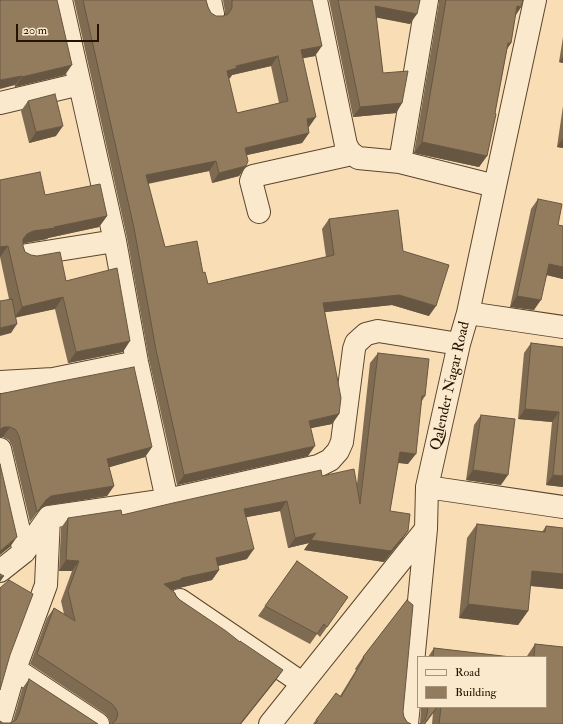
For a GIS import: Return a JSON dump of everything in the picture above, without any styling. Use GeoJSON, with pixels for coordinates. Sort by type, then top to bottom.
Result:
{"type":"FeatureCollection","features":[{"type":"Feature","properties":{"kind":"street"},"geometry":{"type":"LineString","coordinates":[[62,0],[115,241],[137,362],[167,500]]}},
{"type":"Feature","properties":{"kind":"street"},"geometry":{"type":"LineString","coordinates":[[316,0],[346,145],[350,152],[358,158],[400,162],[495,186]]}},
{"type":"Feature","properties":{"kind":"street"},"geometry":{"type":"LineString","coordinates":[[400,162],[427,0]]}},
{"type":"Feature","properties":{"kind":"street","name":"Qalender Nagar Road"},"geometry":{"type":"LineString","coordinates":[[407,724],[426,529],[427,487],[459,344],[468,313],[535,0]]}},
{"type":"Feature","properties":{"kind":"street"},"geometry":{"type":"LineString","coordinates":[[0,103],[80,84]]}},
{"type":"Feature","properties":{"kind":"street"},"geometry":{"type":"LineString","coordinates":[[259,212],[251,181],[252,176],[352,154]]}},
{"type":"Feature","properties":{"kind":"street"},"geometry":{"type":"LineString","coordinates":[[27,255],[115,241]]}},
{"type":"Feature","properties":{"kind":"street"},"geometry":{"type":"LineString","coordinates":[[468,313],[563,327]]}},
{"type":"Feature","properties":{"kind":"street"},"geometry":{"type":"LineString","coordinates":[[0,571],[24,552],[49,517],[167,500],[318,466],[330,460],[338,451],[342,442],[354,349],[356,343],[366,334],[378,331],[459,344]]}},
{"type":"Feature","properties":{"kind":"street"},"geometry":{"type":"LineString","coordinates":[[0,382],[53,379],[137,362]]}},
{"type":"Feature","properties":{"kind":"street"},"geometry":{"type":"LineString","coordinates":[[0,449],[24,552]]}},
{"type":"Feature","properties":{"kind":"street"},"geometry":{"type":"LineString","coordinates":[[427,487],[563,507]]}},
{"type":"Feature","properties":{"kind":"street"},"geometry":{"type":"LineString","coordinates":[[0,721],[15,669],[46,585],[49,517]]}},
{"type":"Feature","properties":{"kind":"street"},"geometry":{"type":"LineString","coordinates":[[270,724],[426,529]]}},
{"type":"Feature","properties":{"kind":"street"},"geometry":{"type":"LineString","coordinates":[[180,600],[302,683]]}},
{"type":"Feature","properties":{"kind":"street"},"geometry":{"type":"LineString","coordinates":[[15,669],[98,724]]}},
{"type":"Feature","properties":{"kind":"building"},"geometry":{"type":"Polygon","coordinates":[[[0,0],[57,0],[72,65],[22,77],[0,80],[0,0]]]}},
{"type":"Feature","properties":{"kind":"building"},"geometry":{"type":"Polygon","coordinates":[[[83,0],[206,0],[211,13],[216,16],[223,16],[228,14],[232,8],[232,0],[312,0],[322,46],[301,50],[316,117],[307,119],[309,133],[245,148],[248,161],[246,166],[219,173],[216,161],[146,175],[165,247],[197,241],[203,273],[205,272],[208,284],[334,255],[329,219],[398,210],[403,251],[449,265],[436,306],[399,295],[323,303],[341,398],[339,414],[309,421],[315,446],[184,475],[156,350],[134,228],[83,0]],[[278,56],[236,66],[237,68],[227,71],[237,113],[288,101],[278,56]]]}},
{"type":"Feature","properties":{"kind":"building"},"geometry":{"type":"Polygon","coordinates":[[[338,0],[420,0],[417,14],[375,6],[383,73],[408,71],[402,103],[360,107],[338,0]]]}},
{"type":"Feature","properties":{"kind":"building"},"geometry":{"type":"Polygon","coordinates":[[[446,0],[523,0],[521,7],[517,6],[511,43],[508,43],[487,156],[422,142],[446,0]]]}},
{"type":"Feature","properties":{"kind":"building"},"geometry":{"type":"Polygon","coordinates":[[[55,94],[63,126],[36,132],[28,101],[55,94]]]}},
{"type":"Feature","properties":{"kind":"building"},"geometry":{"type":"Polygon","coordinates":[[[40,172],[45,195],[100,184],[107,216],[54,227],[55,228],[33,231],[27,234],[23,239],[25,252],[37,256],[60,252],[66,281],[117,268],[130,341],[76,352],[63,297],[22,307],[8,246],[0,247],[0,180],[40,172]]]}},
{"type":"Feature","properties":{"kind":"building"},"geometry":{"type":"Polygon","coordinates":[[[538,199],[562,204],[558,225],[563,226],[563,267],[549,264],[541,300],[517,296],[538,199]]]}},
{"type":"Feature","properties":{"kind":"building"},"geometry":{"type":"Polygon","coordinates":[[[12,299],[17,324],[0,328],[0,301],[12,299]]]}},
{"type":"Feature","properties":{"kind":"building"},"geometry":{"type":"Polygon","coordinates":[[[531,343],[563,347],[563,476],[553,475],[559,412],[525,409],[531,343]]]}},
{"type":"Feature","properties":{"kind":"building"},"geometry":{"type":"Polygon","coordinates":[[[378,353],[429,359],[425,396],[422,396],[416,454],[400,452],[390,511],[410,514],[408,531],[391,551],[311,540],[316,533],[295,538],[287,501],[244,509],[254,549],[216,558],[219,570],[182,578],[180,580],[164,584],[175,593],[180,600],[283,670],[240,724],[112,724],[116,720],[118,714],[112,704],[37,654],[54,608],[75,621],[68,591],[79,561],[66,560],[68,518],[121,510],[122,515],[321,470],[322,476],[354,469],[360,504],[378,353]]]}},
{"type":"Feature","properties":{"kind":"building"},"geometry":{"type":"Polygon","coordinates":[[[134,367],[152,447],[107,459],[114,486],[51,496],[37,512],[19,436],[16,430],[10,427],[0,429],[0,394],[134,367]]]}},
{"type":"Feature","properties":{"kind":"building"},"geometry":{"type":"Polygon","coordinates":[[[481,415],[515,419],[508,475],[473,470],[481,415]]]}},
{"type":"Feature","properties":{"kind":"building"},"geometry":{"type":"Polygon","coordinates":[[[0,464],[17,537],[0,551],[0,464]]]}},
{"type":"Feature","properties":{"kind":"building"},"geometry":{"type":"Polygon","coordinates":[[[477,524],[545,532],[546,526],[563,528],[563,574],[532,571],[528,611],[468,604],[477,524]]]}},
{"type":"Feature","properties":{"kind":"building"},"geometry":{"type":"Polygon","coordinates":[[[297,561],[348,597],[327,627],[324,624],[317,634],[265,606],[297,561]]]}},
{"type":"Feature","properties":{"kind":"building"},"geometry":{"type":"Polygon","coordinates":[[[9,580],[33,594],[10,655],[0,690],[0,588],[9,580]]]}},
{"type":"Feature","properties":{"kind":"building"},"geometry":{"type":"Polygon","coordinates":[[[407,600],[413,605],[403,712],[407,722],[411,724],[315,724],[318,721],[316,720],[336,693],[341,697],[364,658],[363,657],[407,600]]]}},
{"type":"Feature","properties":{"kind":"building"},"geometry":{"type":"Polygon","coordinates":[[[535,644],[563,647],[563,724],[439,724],[441,708],[547,708],[547,656],[534,656],[535,644]]]}},
{"type":"Feature","properties":{"kind":"building"},"geometry":{"type":"Polygon","coordinates":[[[434,648],[502,656],[433,656],[434,648]]]}},
{"type":"Feature","properties":{"kind":"building"},"geometry":{"type":"Polygon","coordinates":[[[29,679],[98,724],[0,724],[0,721],[3,723],[10,723],[16,720],[29,679]]]}},
{"type":"Feature","properties":{"kind":"building"},"geometry":{"type":"Polygon","coordinates":[[[428,708],[436,708],[424,724],[420,724],[425,720],[428,708]]]}}]}
